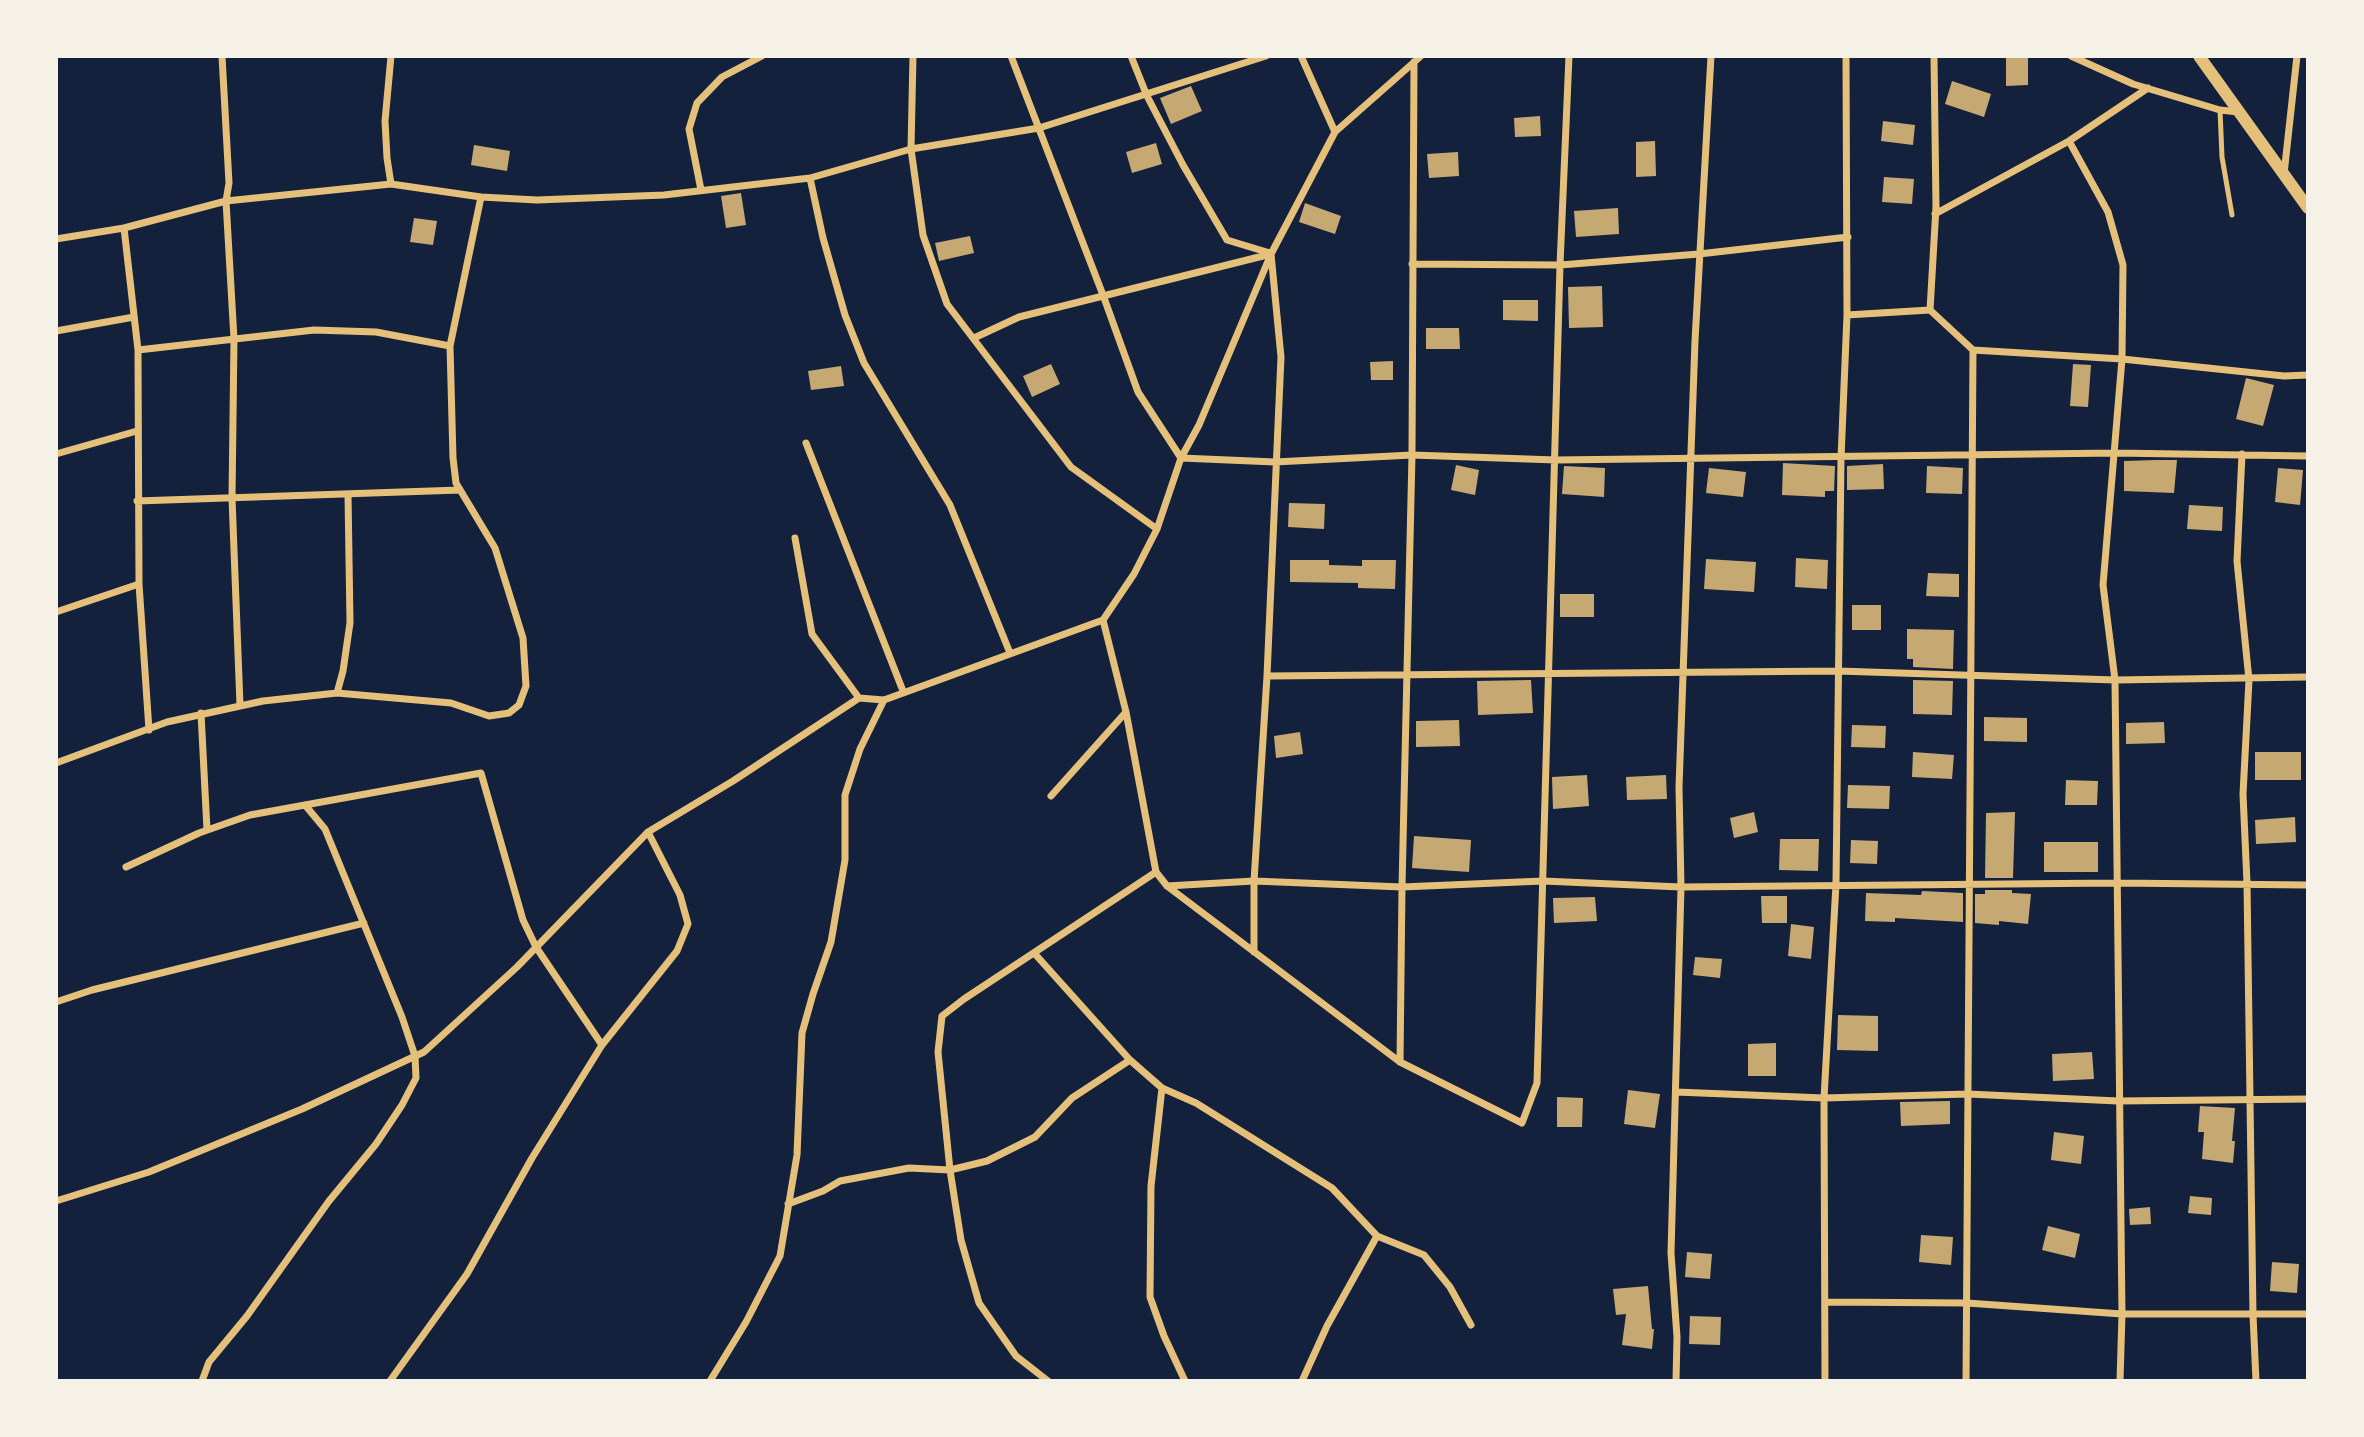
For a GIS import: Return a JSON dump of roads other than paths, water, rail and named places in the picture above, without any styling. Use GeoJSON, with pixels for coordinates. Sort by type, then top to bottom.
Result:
{"type":"FeatureCollection","features":[{"type":"Feature","properties":{"kind":"street"},"geometry":{"type":"LineString","coordinates":[[222,56],[229,183],[226,201],[234,339],[232,498],[240,705]]}},
{"type":"Feature","properties":{"kind":"street"},"geometry":{"type":"LineString","coordinates":[[391,56],[385,121],[391,184]]}},
{"type":"Feature","properties":{"kind":"street"},"geometry":{"type":"LineString","coordinates":[[701,190],[689,129],[697,103],[722,77],[762,56]]}},
{"type":"Feature","properties":{"kind":"street"},"geometry":{"type":"LineString","coordinates":[[913,56],[911,149],[923,235],[947,304],[1071,467],[1157,530]]}},
{"type":"Feature","properties":{"kind":"street"},"geometry":{"type":"LineString","coordinates":[[1010,56],[1138,392],[1181,458]]}},
{"type":"Feature","properties":{"kind":"street"},"geometry":{"type":"LineString","coordinates":[[1131,56],[1147,96],[1227,240],[1271,254]]}},
{"type":"Feature","properties":{"kind":"street"},"geometry":{"type":"LineString","coordinates":[[56,239],[124,228],[226,201],[391,184],[481,197],[550,199],[664,195],[810,178],[911,149],[1039,128],[1147,96],[1266,56]]}},
{"type":"Feature","properties":{"kind":"street"},"geometry":{"type":"LineString","coordinates":[[1301,56],[1335,132]]}},
{"type":"Feature","properties":{"kind":"street"},"geometry":{"type":"LineString","coordinates":[[56,1201],[149,1172],[302,1109],[424,1052],[536,947],[648,832],[733,781],[859,698],[884,700],[1103,620],[1134,574],[1157,530],[1181,458],[1199,425],[1271,254],[1335,132],[1421,56]]}},
{"type":"Feature","properties":{"kind":"street"},"geometry":{"type":"LineString","coordinates":[[1103,620],[1126,712],[1156,872],[1167,886],[1400,1062],[1522,1123],[1538,1083],[1547,673],[1569,56]]}},
{"type":"Feature","properties":{"kind":"street"},"geometry":{"type":"LineString","coordinates":[[1676,1381],[1677,1337],[1671,1240],[1681,887],[1679,787],[1690,458],[1711,56]]}},
{"type":"Feature","properties":{"kind":"street"},"geometry":{"type":"LineString","coordinates":[[1825,1381],[1824,1098],[1836,884],[1841,458],[1847,315],[1846,56]]}},
{"type":"Feature","properties":{"kind":"street"},"geometry":{"type":"LineString","coordinates":[[1930,310],[1935,214],[1934,56]]}},
{"type":"Feature","properties":{"kind":"street"},"geometry":{"type":"LineString","coordinates":[[2071,56],[2133,84],[2220,110],[2239,112]]}},
{"type":"Feature","properties":{"kind":"street"},"geometry":{"type":"LineString","coordinates":[[2199,56],[2308,208]]}},
{"type":"Feature","properties":{"kind":"street"},"geometry":{"type":"LineString","coordinates":[[2284,175],[2297,56]]}},
{"type":"Feature","properties":{"kind":"street"},"geometry":{"type":"LineString","coordinates":[[1400,1062],[1412,455],[1414,62]]}},
{"type":"Feature","properties":{"kind":"street"},"geometry":{"type":"LineString","coordinates":[[1935,214],[2069,141],[2148,88]]}},
{"type":"Feature","properties":{"kind":"street"},"geometry":{"type":"LineString","coordinates":[[2069,141],[2108,212],[2123,265],[2122,359],[2103,585],[2116,680],[2122,1314],[2120,1381]]}},
{"type":"Feature","properties":{"kind":"street"},"geometry":{"type":"LineString","coordinates":[[810,178],[823,238],[845,315],[864,363],[950,505],[1010,653]]}},
{"type":"Feature","properties":{"kind":"street"},"geometry":{"type":"LineString","coordinates":[[56,763],[167,722],[240,705],[337,693],[451,703],[489,716],[509,713],[519,705],[526,686],[523,638],[495,548],[456,483],[453,458],[450,346],[481,197]]}},
{"type":"Feature","properties":{"kind":"street"},"geometry":{"type":"LineString","coordinates":[[124,228],[138,350],[139,584],[149,730]]}},
{"type":"Feature","properties":{"kind":"street"},"geometry":{"type":"LineString","coordinates":[[1412,264],[1560,265],[1699,254],[1847,237]]}},
{"type":"Feature","properties":{"kind":"street"},"geometry":{"type":"LineString","coordinates":[[974,338],[1019,317],[1271,254]]}},
{"type":"Feature","properties":{"kind":"street"},"geometry":{"type":"LineString","coordinates":[[1254,952],[1254,881],[1267,676],[1280,357],[1271,254]]}},
{"type":"Feature","properties":{"kind":"street"},"geometry":{"type":"LineString","coordinates":[[1847,315],[1930,310],[1973,350],[2122,359],[2284,376],[2308,375]]}},
{"type":"Feature","properties":{"kind":"street"},"geometry":{"type":"LineString","coordinates":[[56,331],[134,317]]}},
{"type":"Feature","properties":{"kind":"street"},"geometry":{"type":"LineString","coordinates":[[138,350],[314,330],[376,332],[450,346]]}},
{"type":"Feature","properties":{"kind":"street"},"geometry":{"type":"LineString","coordinates":[[1966,1381],[1973,350]]}},
{"type":"Feature","properties":{"kind":"street"},"geometry":{"type":"LineString","coordinates":[[56,454],[137,431]]}},
{"type":"Feature","properties":{"kind":"street"},"geometry":{"type":"LineString","coordinates":[[806,443],[903,691]]}},
{"type":"Feature","properties":{"kind":"street"},"geometry":{"type":"LineString","coordinates":[[1181,458],[1275,462],[1412,455],[1556,460],[2115,453],[2308,456]]}},
{"type":"Feature","properties":{"kind":"street"},"geometry":{"type":"LineString","coordinates":[[2242,454],[2237,561],[2249,680],[2242,794],[2247,883],[2256,1381]]}},
{"type":"Feature","properties":{"kind":"street"},"geometry":{"type":"LineString","coordinates":[[137,502],[460,490]]}},
{"type":"Feature","properties":{"kind":"street"},"geometry":{"type":"LineString","coordinates":[[337,693],[350,623],[348,494]]}},
{"type":"Feature","properties":{"kind":"street"},"geometry":{"type":"LineString","coordinates":[[795,538],[812,634],[859,698]]}},
{"type":"Feature","properties":{"kind":"street"},"geometry":{"type":"LineString","coordinates":[[56,612],[139,584]]}},
{"type":"Feature","properties":{"kind":"street"},"geometry":{"type":"LineString","coordinates":[[1267,676],[1838,671],[2116,680],[2308,677]]}},
{"type":"Feature","properties":{"kind":"street"},"geometry":{"type":"LineString","coordinates":[[709,1381],[746,1322],[780,1256],[797,1155],[802,1033],[831,942],[845,860],[845,795],[860,749],[884,700]]}},
{"type":"Feature","properties":{"kind":"street"},"geometry":{"type":"LineString","coordinates":[[1051,796],[1126,712]]}},
{"type":"Feature","properties":{"kind":"street"},"geometry":{"type":"LineString","coordinates":[[201,713],[207,830]]}},
{"type":"Feature","properties":{"kind":"street"},"geometry":{"type":"LineString","coordinates":[[126,867],[207,830],[250,815],[481,773],[523,920],[536,947],[602,1045]]}},
{"type":"Feature","properties":{"kind":"street"},"geometry":{"type":"LineString","coordinates":[[202,1381],[209,1362],[247,1316],[329,1201],[376,1144],[416,1078],[415,1056],[402,1017],[364,923],[325,829],[305,805]]}},
{"type":"Feature","properties":{"kind":"street"},"geometry":{"type":"LineString","coordinates":[[390,1381],[467,1274],[532,1158],[602,1045],[677,951],[688,924],[680,895],[648,832]]}},
{"type":"Feature","properties":{"kind":"street"},"geometry":{"type":"LineString","coordinates":[[1048,1381],[1016,1356],[979,1303],[961,1240],[950,1170],[938,1052],[942,1016],[1156,872]]}},
{"type":"Feature","properties":{"kind":"street"},"geometry":{"type":"LineString","coordinates":[[1167,886],[1254,881],[1402,887],[1543,880],[1681,887],[2116,883],[2308,885]]}},
{"type":"Feature","properties":{"kind":"street"},"geometry":{"type":"LineString","coordinates":[[56,1002],[92,990],[364,923]]}},
{"type":"Feature","properties":{"kind":"street"},"geometry":{"type":"LineString","coordinates":[[1035,954],[1130,1060],[1162,1088],[1196,1103],[1332,1188],[1377,1236],[1424,1255],[1450,1287],[1471,1325]]}},
{"type":"Feature","properties":{"kind":"street"},"geometry":{"type":"LineString","coordinates":[[788,1203],[823,1191],[840,1181],[909,1168],[950,1170],[987,1161],[1035,1137],[1072,1098],[1130,1060]]}},
{"type":"Feature","properties":{"kind":"street"},"geometry":{"type":"LineString","coordinates":[[1162,1088],[1151,1186],[1150,1297],[1185,1381]]}},
{"type":"Feature","properties":{"kind":"street"},"geometry":{"type":"LineString","coordinates":[[1676,1092],[1824,1098],[1968,1094],[2119,1101],[2308,1099]]}},
{"type":"Feature","properties":{"kind":"street"},"geometry":{"type":"LineString","coordinates":[[1302,1381],[1327,1326],[1377,1236]]}},
{"type":"Feature","properties":{"kind":"street"},"geometry":{"type":"LineString","coordinates":[[1826,1302],[1967,1303],[2122,1314],[2308,1314]]}},
{"type":"Feature","properties":{"kind":"lane"},"geometry":{"type":"LineString","coordinates":[[2220,110],[2222,157],[2232,215]]}}]}
